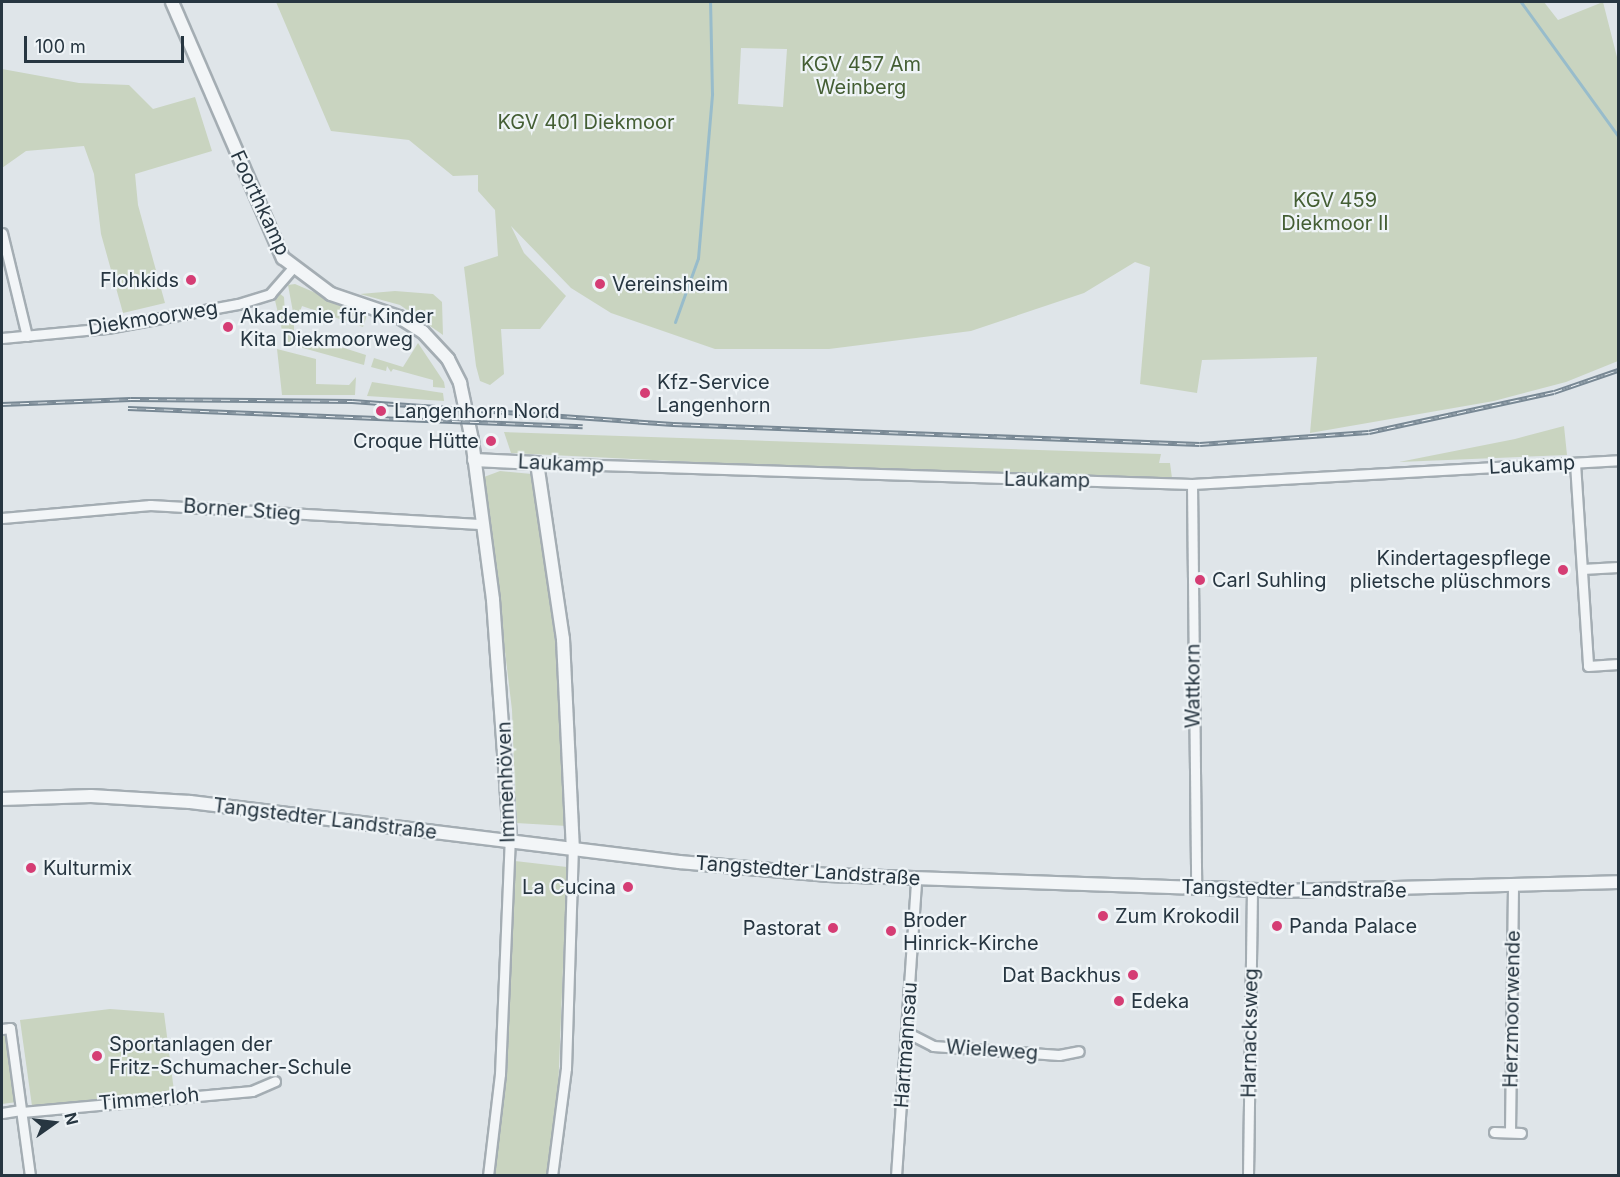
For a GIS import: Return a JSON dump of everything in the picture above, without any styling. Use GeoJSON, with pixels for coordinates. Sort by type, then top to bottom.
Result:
{"type":"FeatureCollection","features":[{"type":"Feature","properties":{"kind":"street","name":"Foorthkamp"},"geometry":{"type":"LineString","coordinates":[[172,2],[268,225],[292,269],[331,294],[399,317],[423,332],[448,359],[462,391]]}},
{"type":"Feature","properties":{"kind":"street"},"geometry":{"type":"LineString","coordinates":[[2,233],[27,336]]}},
{"type":"Feature","properties":{"kind":"street","name":"Diekmoorweg"},"geometry":{"type":"LineString","coordinates":[[2,338],[107,328],[238,304],[270,294],[292,269]]}},
{"type":"Feature","properties":{"kind":"street","name":"Immenhöven"},"geometry":{"type":"LineString","coordinates":[[462,391],[483,524],[505,728],[510,840],[500,1074],[488,1176]]}},
{"type":"Feature","properties":{"kind":"street","name":"Laukamp"},"geometry":{"type":"LineString","coordinates":[[474,460],[1192,484],[1618,460]]}},
{"type":"Feature","properties":{"kind":"street"},"geometry":{"type":"LineString","coordinates":[[537,463],[563,639],[573,848],[566,1068],[552,1176]]}},
{"type":"Feature","properties":{"kind":"street"},"geometry":{"type":"LineString","coordinates":[[1575,463],[1588,666],[1618,664]]}},
{"type":"Feature","properties":{"kind":"street","name":"Wattkorn"},"geometry":{"type":"LineString","coordinates":[[1192,484],[1196,888]]}},
{"type":"Feature","properties":{"kind":"street","name":"Borner Stieg"},"geometry":{"type":"LineString","coordinates":[[2,518],[73,508],[150,505],[483,524]]}},
{"type":"Feature","properties":{"kind":"street"},"geometry":{"type":"LineString","coordinates":[[1582,569],[1618,567]]}},
{"type":"Feature","properties":{"kind":"street","name":"Tangstedter Landstraße"},"geometry":{"type":"LineString","coordinates":[[2,800],[131,796],[700,864],[916,879],[1252,890],[1618,882]]}},
{"type":"Feature","properties":{"kind":"street","name":"Hartmannsau"},"geometry":{"type":"LineString","coordinates":[[896,1176],[908,1034],[916,879]]}},
{"type":"Feature","properties":{"kind":"street","name":"Herzmoorwende"},"geometry":{"type":"LineString","coordinates":[[1510,1132],[1513,886]]}},
{"type":"Feature","properties":{"kind":"street","name":"Harnacksweg"},"geometry":{"type":"LineString","coordinates":[[1248,1176],[1252,890]]}},
{"type":"Feature","properties":{"kind":"street"},"geometry":{"type":"LineString","coordinates":[[2,1029],[10,1028],[30,1176]]}},
{"type":"Feature","properties":{"kind":"street","name":"Wieleweg"},"geometry":{"type":"LineString","coordinates":[[908,1034],[933,1046],[1059,1055],[1079,1051]]}},
{"type":"Feature","properties":{"kind":"street","name":"Timmerloh"},"geometry":{"type":"LineString","coordinates":[[2,1113],[252,1091],[275,1081]]}},
{"type":"Feature","properties":{"kind":"street"},"geometry":{"type":"LineString","coordinates":[[1494,1132],[1521,1132]]}},
{"type":"Feature","properties":{"kind":"green space"},"geometry":{"type":"Polygon","coordinates":[[[276,2],[1544,2],[1558,20],[1603,2],[1618,61],[1618,361],[1566,382],[1494,401],[1310,433],[1317,357],[1202,360],[1197,393],[1140,384],[1150,267],[1135,262],[1084,293],[971,331],[829,349],[715,349],[611,313],[571,288],[511,226],[524,253],[566,296],[540,329],[501,329],[504,374],[490,385],[480,381],[476,366],[464,267],[498,256],[495,210],[478,191],[478,175],[453,176],[409,140],[331,131],[276,2]],[[741,48],[738,104],[783,107],[787,49],[741,48]]]}},
{"type":"Feature","properties":{"kind":"green space"},"geometry":{"type":"Polygon","coordinates":[[[2,69],[79,83],[129,85],[153,109],[195,97],[212,151],[135,174],[138,205],[165,303],[123,313],[101,234],[94,174],[84,146],[26,151],[2,168],[2,69]]]}},
{"type":"Feature","properties":{"kind":"green space"},"geometry":{"type":"Polygon","coordinates":[[[295,284],[367,315],[363,327],[302,306],[299,314],[293,312],[288,285],[295,284]]]}},
{"type":"Feature","properties":{"kind":"green space"},"geometry":{"type":"Polygon","coordinates":[[[395,291],[433,294],[442,302],[443,335],[400,305],[360,294],[395,291]]]}},
{"type":"Feature","properties":{"kind":"green space"},"geometry":{"type":"Polygon","coordinates":[[[279,293],[284,297],[285,313],[294,324],[294,332],[366,355],[364,365],[285,343],[274,296],[279,293]]]}},
{"type":"Feature","properties":{"kind":"green space"},"geometry":{"type":"Polygon","coordinates":[[[418,343],[444,382],[445,388],[433,387],[433,380],[393,369],[391,372],[387,366],[386,371],[371,367],[374,358],[403,367],[418,343]]]}},
{"type":"Feature","properties":{"kind":"green space"},"geometry":{"type":"Polygon","coordinates":[[[277,349],[316,359],[316,384],[349,385],[356,377],[355,395],[282,395],[277,349]]]}},
{"type":"Feature","properties":{"kind":"green space"},"geometry":{"type":"Polygon","coordinates":[[[372,382],[443,393],[444,401],[367,396],[372,382]]]}},
{"type":"Feature","properties":{"kind":"green space"},"geometry":{"type":"Polygon","coordinates":[[[1564,426],[1567,455],[1399,462],[1515,439],[1564,426]]]}},
{"type":"Feature","properties":{"kind":"green space"},"geometry":{"type":"Polygon","coordinates":[[[504,432],[1161,454],[1159,463],[1170,463],[1172,478],[872,471],[511,453],[504,432]]]}},
{"type":"Feature","properties":{"kind":"green space"},"geometry":{"type":"Polygon","coordinates":[[[500,471],[532,474],[556,648],[567,826],[516,823],[512,710],[484,477],[500,471]]]}},
{"type":"Feature","properties":{"kind":"green space"},"geometry":{"type":"Polygon","coordinates":[[[515,861],[567,867],[557,1117],[548,1175],[494,1176],[507,1074],[515,861]]]}},
{"type":"Feature","properties":{"kind":"green space","name":"Sportanlagen der Fritz-Schumacher-Schule"},"geometry":{"type":"Polygon","coordinates":[[[110,1009],[164,1013],[174,1091],[32,1106],[20,1020],[110,1009]]]}},
{"type":"Feature","properties":{"kind":"green space"},"geometry":{"type":"Polygon","coordinates":[[[8,1034],[17,1102],[2,1104],[2,1035],[8,1034]]]}},
{"type":"Feature","properties":{"kind":"waterway"},"geometry":{"type":"LineString","coordinates":[[675,322],[698,258],[712,94],[710,2]]}},
{"type":"Feature","properties":{"kind":"waterway"},"geometry":{"type":"LineString","coordinates":[[1521,2],[1618,136]]}},
{"type":"Feature","properties":{"kind":"railway"},"geometry":{"type":"LineString","coordinates":[[2,404],[131,399],[352,401],[673,424],[1200,444],[1369,432],[1554,392],[1618,370]]}},
{"type":"Feature","properties":{"kind":"railway"},"geometry":{"type":"LineString","coordinates":[[128,408],[583,426]]}},
{"type":"Feature","properties":{"kind":"place","name":"Flohkids"},"geometry":{"type":"Point","coordinates":[191,280]}},
{"type":"Feature","properties":{"kind":"place","name":"Vereinsheim"},"geometry":{"type":"Point","coordinates":[600,284]}},
{"type":"Feature","properties":{"kind":"place","name":"Akademie für Kinder Kita Diekmoorweg"},"geometry":{"type":"Point","coordinates":[228,327]}},
{"type":"Feature","properties":{"kind":"place","name":"Kfz-Service Langenhorn"},"geometry":{"type":"Point","coordinates":[645,393]}},
{"type":"Feature","properties":{"kind":"place","name":"Langenhorn Nord"},"geometry":{"type":"Point","coordinates":[381,411]}},
{"type":"Feature","properties":{"kind":"place","name":"Croque Hütte"},"geometry":{"type":"Point","coordinates":[491,441]}},
{"type":"Feature","properties":{"kind":"place","name":"Kindertagespflege plietsche plüschmors"},"geometry":{"type":"Point","coordinates":[1563,570]}},
{"type":"Feature","properties":{"kind":"place","name":"Carl Suhling"},"geometry":{"type":"Point","coordinates":[1200,580]}},
{"type":"Feature","properties":{"kind":"place","name":"Kulturmix"},"geometry":{"type":"Point","coordinates":[31,868]}},
{"type":"Feature","properties":{"kind":"place","name":"La Cucina"},"geometry":{"type":"Point","coordinates":[628,887]}},
{"type":"Feature","properties":{"kind":"place","name":"Zum Krokodil"},"geometry":{"type":"Point","coordinates":[1103,916]}},
{"type":"Feature","properties":{"kind":"place","name":"Panda Palace"},"geometry":{"type":"Point","coordinates":[1277,926]}},
{"type":"Feature","properties":{"kind":"place","name":"Pastorat"},"geometry":{"type":"Point","coordinates":[833,928]}},
{"type":"Feature","properties":{"kind":"place","name":"Broder Hinrick-Kirche"},"geometry":{"type":"Point","coordinates":[891,931]}},
{"type":"Feature","properties":{"kind":"place","name":"Dat Backhus"},"geometry":{"type":"Point","coordinates":[1133,975]}},
{"type":"Feature","properties":{"kind":"place","name":"Edeka"},"geometry":{"type":"Point","coordinates":[1119,1001]}},
{"type":"Feature","properties":{"kind":"place","name":"Sportanlagen der Fritz-Schumacher-Schule"},"geometry":{"type":"Point","coordinates":[97,1056]}},
{"type":"Feature","properties":{"kind":"park label","name":"KGV 457 Am Weinberg"},"geometry":{"type":"Point","coordinates":[861,76]}},
{"type":"Feature","properties":{"kind":"park label","name":"KGV 401 Diekmoor"},"geometry":{"type":"Point","coordinates":[586,122]}},
{"type":"Feature","properties":{"kind":"park label","name":"KGV 459 Diekmoor II"},"geometry":{"type":"Point","coordinates":[1335,212]}}]}
